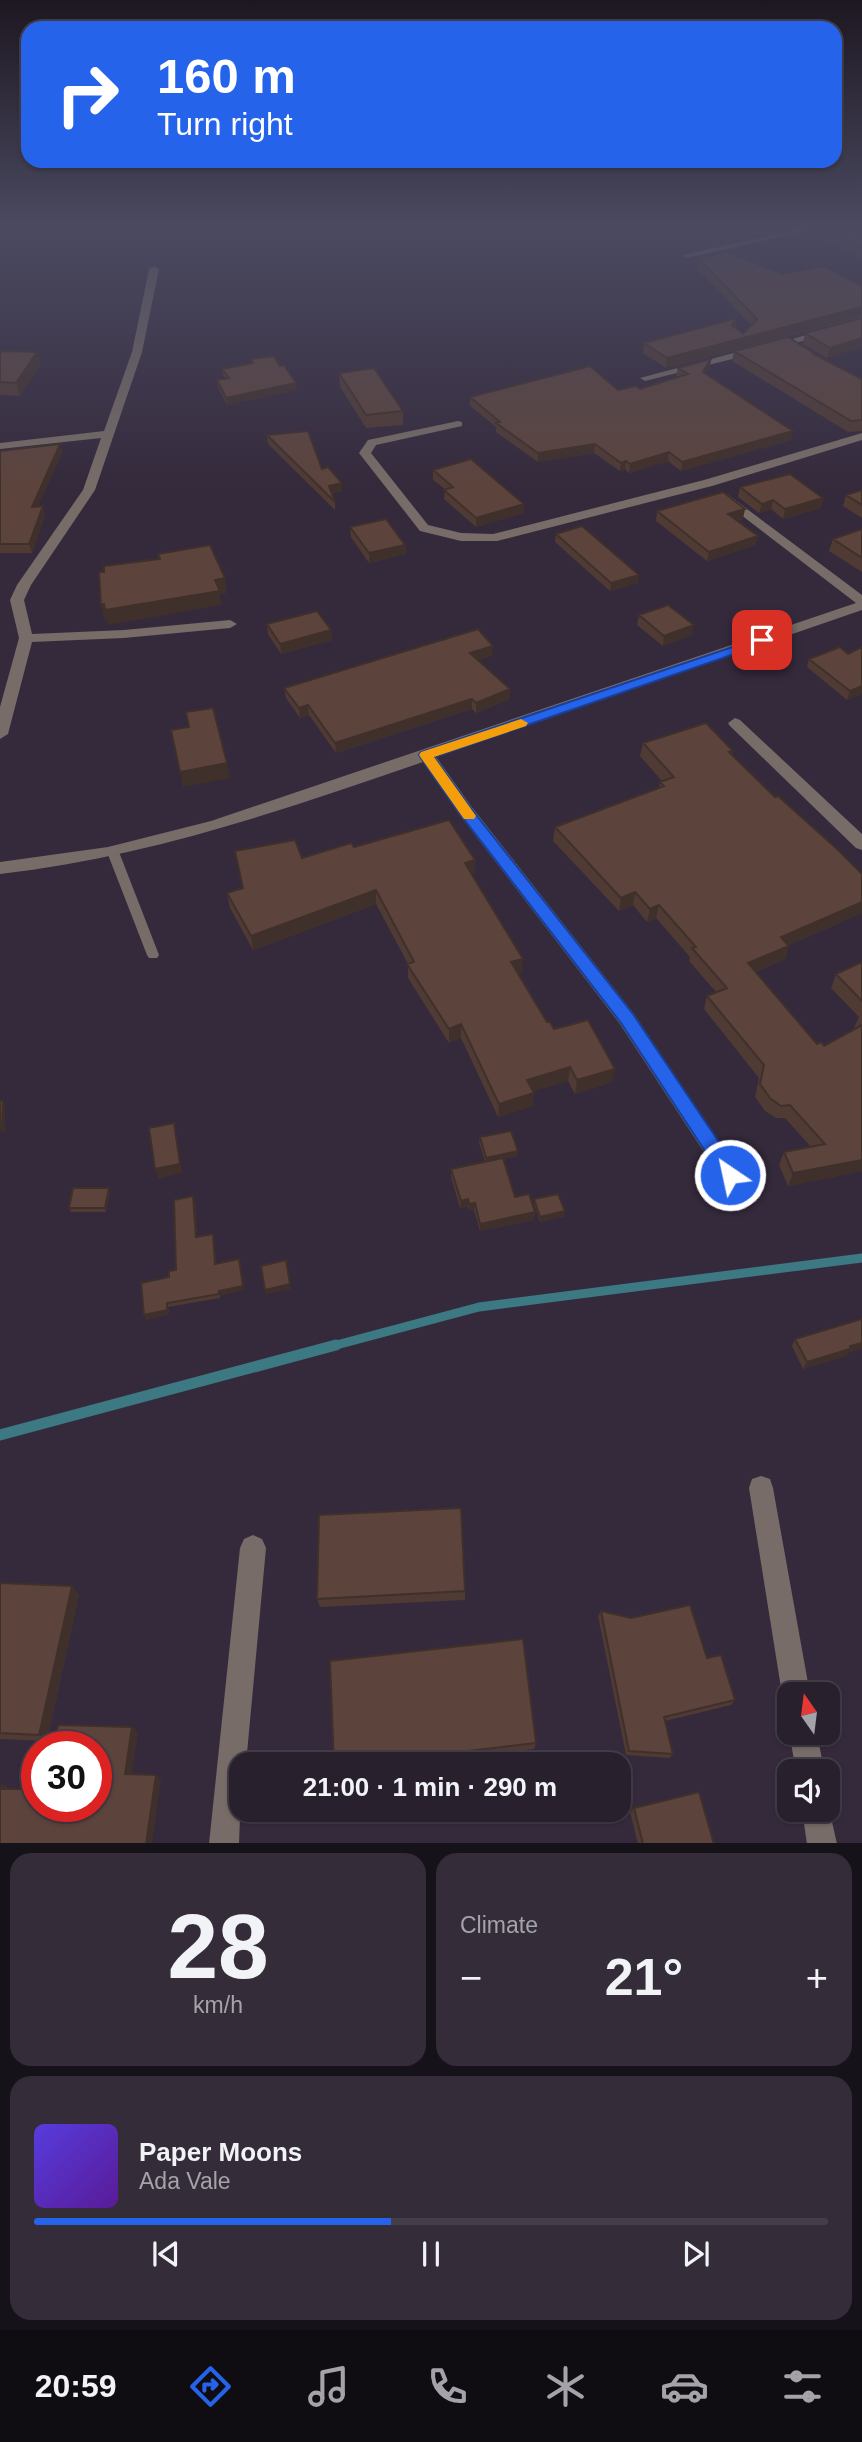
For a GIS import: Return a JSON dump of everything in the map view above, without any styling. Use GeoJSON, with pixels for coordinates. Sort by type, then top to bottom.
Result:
{"type":"FeatureCollection","features":[{"type":"Feature","properties":{"kind":"street"},"geometry":{"type":"LineString","coordinates":[[0,734],[26,638],[17,600],[24,585],[89,490],[137,352],[145,313]]}},
{"type":"Feature","properties":{"kind":"street"},"geometry":{"type":"LineString","coordinates":[[645,378],[862,322]]}},
{"type":"Feature","properties":{"kind":"street"},"geometry":{"type":"LineString","coordinates":[[787,342],[808,355]]}},
{"type":"Feature","properties":{"kind":"street"},"geometry":{"type":"LineString","coordinates":[[458,424],[372,442],[365,453],[424,528],[461,537],[493,538],[708,484],[862,436]]}},
{"type":"Feature","properties":{"kind":"street"},"geometry":{"type":"LineString","coordinates":[[0,446],[108,434]]}},
{"type":"Feature","properties":{"kind":"street"},"geometry":{"type":"LineString","coordinates":[[708,484],[862,603]]}},
{"type":"Feature","properties":{"kind":"street"},"geometry":{"type":"LineString","coordinates":[[0,600],[17,600]]}},
{"type":"Feature","properties":{"kind":"street"},"geometry":{"type":"LineString","coordinates":[[0,868],[46,865],[113,852],[285,804],[862,603]]}},
{"type":"Feature","properties":{"kind":"street"},"geometry":{"type":"LineString","coordinates":[[26,638],[124,634],[229,624]]}},
{"type":"Feature","properties":{"kind":"street"},"geometry":{"type":"LineString","coordinates":[[735,723],[862,844]]}},
{"type":"Feature","properties":{"kind":"street"},"geometry":{"type":"LineString","coordinates":[[426,755],[465,810],[627,1019],[730,1175]]}},
{"type":"Feature","properties":{"kind":"street"},"geometry":{"type":"LineString","coordinates":[[761,1488],[794,1682]]}},
{"type":"Feature","properties":{"kind":"street"},"geometry":{"type":"LineString","coordinates":[[224,1843],[253,1548]]}},
{"type":"Feature","properties":{"kind":"street"},"geometry":{"type":"LineString","coordinates":[[818,1822],[822,1843]]}},
{"type":"Feature","properties":{"kind":"lane"},"geometry":{"type":"LineString","coordinates":[[113,852],[153,955]]}},
{"type":"Feature","properties":{"kind":"building"},"geometry":{"type":"Polygon","coordinates":[[[751,313],[839,313],[667,358],[644,343],[737,318],[732,325],[743,334],[757,319],[751,313]]]}},
{"type":"Feature","properties":{"kind":"building"},"geometry":{"type":"Polygon","coordinates":[[[862,318],[862,338],[830,348],[805,333],[862,318]]]}},
{"type":"Feature","properties":{"kind":"building"},"geometry":{"type":"Polygon","coordinates":[[[788,337],[862,379],[862,420],[851,421],[734,351],[788,337]]]}},
{"type":"Feature","properties":{"kind":"building"},"geometry":{"type":"Polygon","coordinates":[[[0,351],[37,352],[16,383],[0,382],[0,351]]]}},
{"type":"Feature","properties":{"kind":"building"},"geometry":{"type":"Polygon","coordinates":[[[274,356],[296,383],[226,398],[217,380],[229,378],[222,369],[253,363],[251,359],[274,356]]]}},
{"type":"Feature","properties":{"kind":"building"},"geometry":{"type":"Polygon","coordinates":[[[711,359],[703,372],[793,431],[682,462],[669,452],[630,464],[626,461],[621,463],[595,444],[538,453],[496,423],[500,422],[470,397],[590,366],[618,390],[636,386],[640,389],[688,374],[678,368],[711,359]]]}},
{"type":"Feature","properties":{"kind":"building"},"geometry":{"type":"Polygon","coordinates":[[[374,368],[403,411],[366,415],[339,373],[374,368]]]}},
{"type":"Feature","properties":{"kind":"building"},"geometry":{"type":"Polygon","coordinates":[[[308,431],[322,469],[328,467],[342,483],[329,486],[335,502],[267,435],[308,431]]]}},
{"type":"Feature","properties":{"kind":"building"},"geometry":{"type":"Polygon","coordinates":[[[60,444],[32,507],[43,506],[29,544],[0,544],[0,451],[60,444]]]}},
{"type":"Feature","properties":{"kind":"building"},"geometry":{"type":"Polygon","coordinates":[[[471,459],[524,504],[476,518],[444,490],[453,487],[433,470],[471,459]]]}},
{"type":"Feature","properties":{"kind":"building"},"geometry":{"type":"Polygon","coordinates":[[[790,474],[823,498],[785,509],[773,500],[762,504],[740,487],[790,474]]]}},
{"type":"Feature","properties":{"kind":"building"},"geometry":{"type":"Polygon","coordinates":[[[862,490],[862,505],[846,495],[862,490]]]}},
{"type":"Feature","properties":{"kind":"building"},"geometry":{"type":"Polygon","coordinates":[[[723,492],[745,509],[728,514],[758,536],[709,552],[657,511],[723,492]]]}},
{"type":"Feature","properties":{"kind":"building"},"geometry":{"type":"Polygon","coordinates":[[[386,519],[405,545],[369,553],[350,527],[386,519]]]}},
{"type":"Feature","properties":{"kind":"building"},"geometry":{"type":"Polygon","coordinates":[[[582,526],[639,575],[611,583],[556,534],[582,526]]]}},
{"type":"Feature","properties":{"kind":"building"},"geometry":{"type":"Polygon","coordinates":[[[862,529],[862,558],[833,539],[862,529]]]}},
{"type":"Feature","properties":{"kind":"building"},"geometry":{"type":"Polygon","coordinates":[[[210,545],[225,578],[215,580],[220,591],[105,610],[104,604],[101,605],[99,572],[104,572],[104,566],[160,559],[158,554],[210,545]]]}},
{"type":"Feature","properties":{"kind":"building"},"geometry":{"type":"Polygon","coordinates":[[[668,605],[694,625],[664,636],[639,615],[668,605]]]}},
{"type":"Feature","properties":{"kind":"building"},"geometry":{"type":"Polygon","coordinates":[[[317,611],[331,630],[280,644],[267,624],[317,611]]]}},
{"type":"Feature","properties":{"kind":"building"},"geometry":{"type":"Polygon","coordinates":[[[478,629],[493,646],[470,653],[510,689],[476,703],[472,699],[335,743],[308,705],[299,708],[284,688],[478,629]]]}},
{"type":"Feature","properties":{"kind":"building"},"geometry":{"type":"Polygon","coordinates":[[[840,647],[848,654],[862,647],[862,686],[850,691],[809,659],[840,647]]]}},
{"type":"Feature","properties":{"kind":"building"},"geometry":{"type":"Polygon","coordinates":[[[213,708],[227,763],[180,772],[171,730],[189,727],[186,712],[213,708]]]}},
{"type":"Feature","properties":{"kind":"building"},"geometry":{"type":"Polygon","coordinates":[[[706,723],[733,751],[729,752],[775,797],[778,796],[862,874],[862,902],[781,937],[789,946],[748,963],[817,1044],[821,1042],[824,1046],[862,1025],[862,1160],[793,1173],[784,1152],[825,1144],[790,1105],[781,1106],[770,1098],[760,1084],[764,1065],[707,996],[727,988],[659,905],[650,909],[635,892],[621,898],[555,827],[664,786],[660,782],[674,777],[643,743],[706,723]]]}},
{"type":"Feature","properties":{"kind":"building"},"geometry":{"type":"Polygon","coordinates":[[[449,820],[475,860],[465,863],[523,959],[511,962],[547,1022],[550,1022],[554,1029],[588,1020],[615,1069],[577,1080],[570,1067],[527,1080],[534,1093],[499,1104],[461,1024],[449,1029],[407,964],[414,962],[376,890],[251,936],[227,893],[243,888],[235,851],[295,840],[302,858],[351,843],[354,847],[449,820]]]}},
{"type":"Feature","properties":{"kind":"building"},"geometry":{"type":"Polygon","coordinates":[[[862,962],[862,1001],[836,974],[862,962]]]}},
{"type":"Feature","properties":{"kind":"building"},"geometry":{"type":"Polygon","coordinates":[[[0,1101],[3,1101],[2,1127],[0,1127],[0,1101]]]}},
{"type":"Feature","properties":{"kind":"building"},"geometry":{"type":"Polygon","coordinates":[[[174,1123],[180,1164],[155,1169],[149,1128],[174,1123]]]}},
{"type":"Feature","properties":{"kind":"building"},"geometry":{"type":"Polygon","coordinates":[[[511,1131],[518,1151],[486,1158],[480,1137],[511,1131]]]}},
{"type":"Feature","properties":{"kind":"building"},"geometry":{"type":"Polygon","coordinates":[[[503,1158],[515,1197],[529,1194],[535,1212],[480,1224],[475,1203],[469,1204],[468,1199],[461,1201],[451,1169],[503,1158]]]}},
{"type":"Feature","properties":{"kind":"building"},"geometry":{"type":"Polygon","coordinates":[[[73,1188],[109,1188],[105,1208],[69,1208],[73,1188]]]}},
{"type":"Feature","properties":{"kind":"building"},"geometry":{"type":"Polygon","coordinates":[[[558,1194],[565,1211],[540,1217],[534,1199],[558,1194]]]}},
{"type":"Feature","properties":{"kind":"building"},"geometry":{"type":"Polygon","coordinates":[[[193,1196],[196,1237],[213,1234],[215,1264],[239,1259],[243,1286],[219,1291],[219,1294],[167,1303],[167,1310],[144,1315],[141,1283],[169,1277],[169,1271],[176,1270],[174,1200],[193,1196]]]}},
{"type":"Feature","properties":{"kind":"building"},"geometry":{"type":"Polygon","coordinates":[[[286,1260],[290,1284],[265,1290],[261,1266],[286,1260]]]}},
{"type":"Feature","properties":{"kind":"building"},"geometry":{"type":"Polygon","coordinates":[[[862,1319],[862,1343],[807,1362],[795,1339],[862,1319]]]}},
{"type":"Feature","properties":{"kind":"building"},"geometry":{"type":"Polygon","coordinates":[[[461,1508],[465,1591],[317,1599],[319,1515],[461,1508]]]}},
{"type":"Feature","properties":{"kind":"building"},"geometry":{"type":"Polygon","coordinates":[[[0,1583],[72,1586],[40,1731],[21,1731],[21,1734],[0,1733],[0,1583]]]}},
{"type":"Feature","properties":{"kind":"building"},"geometry":{"type":"Polygon","coordinates":[[[690,1605],[707,1658],[721,1655],[735,1700],[664,1717],[673,1754],[629,1751],[601,1611],[631,1618],[690,1605]]]}},
{"type":"Feature","properties":{"kind":"building"},"geometry":{"type":"Polygon","coordinates":[[[523,1639],[536,1743],[461,1752],[334,1752],[330,1661],[523,1639]]]}},
{"type":"Feature","properties":{"kind":"building"},"geometry":{"type":"Polygon","coordinates":[[[58,1725],[132,1727],[125,1774],[156,1775],[146,1843],[0,1843],[0,1789],[21,1789],[21,1822],[112,1822],[112,1731],[57,1731],[58,1725]]]}},
{"type":"Feature","properties":{"kind":"building"},"geometry":{"type":"Polygon","coordinates":[[[699,1792],[714,1843],[643,1843],[634,1808],[699,1792]]]}},
{"type":"Feature","properties":{"kind":"waterway"},"geometry":{"type":"LineString","coordinates":[[329,1347],[479,1307],[862,1258]]}},
{"type":"Feature","properties":{"kind":"waterway"},"geometry":{"type":"LineString","coordinates":[[0,1435],[336,1345]]}},
{"type":"Feature","properties":{"kind":"slow traffic"},"geometry":{"type":"LineString","coordinates":[[469,816],[426,755],[521,723]]}},
{"type":"Feature","properties":{"kind":"route"},"geometry":{"type":"LineString","coordinates":[[730,1175],[627,1019],[465,810],[426,755],[762,640]]}}]}
